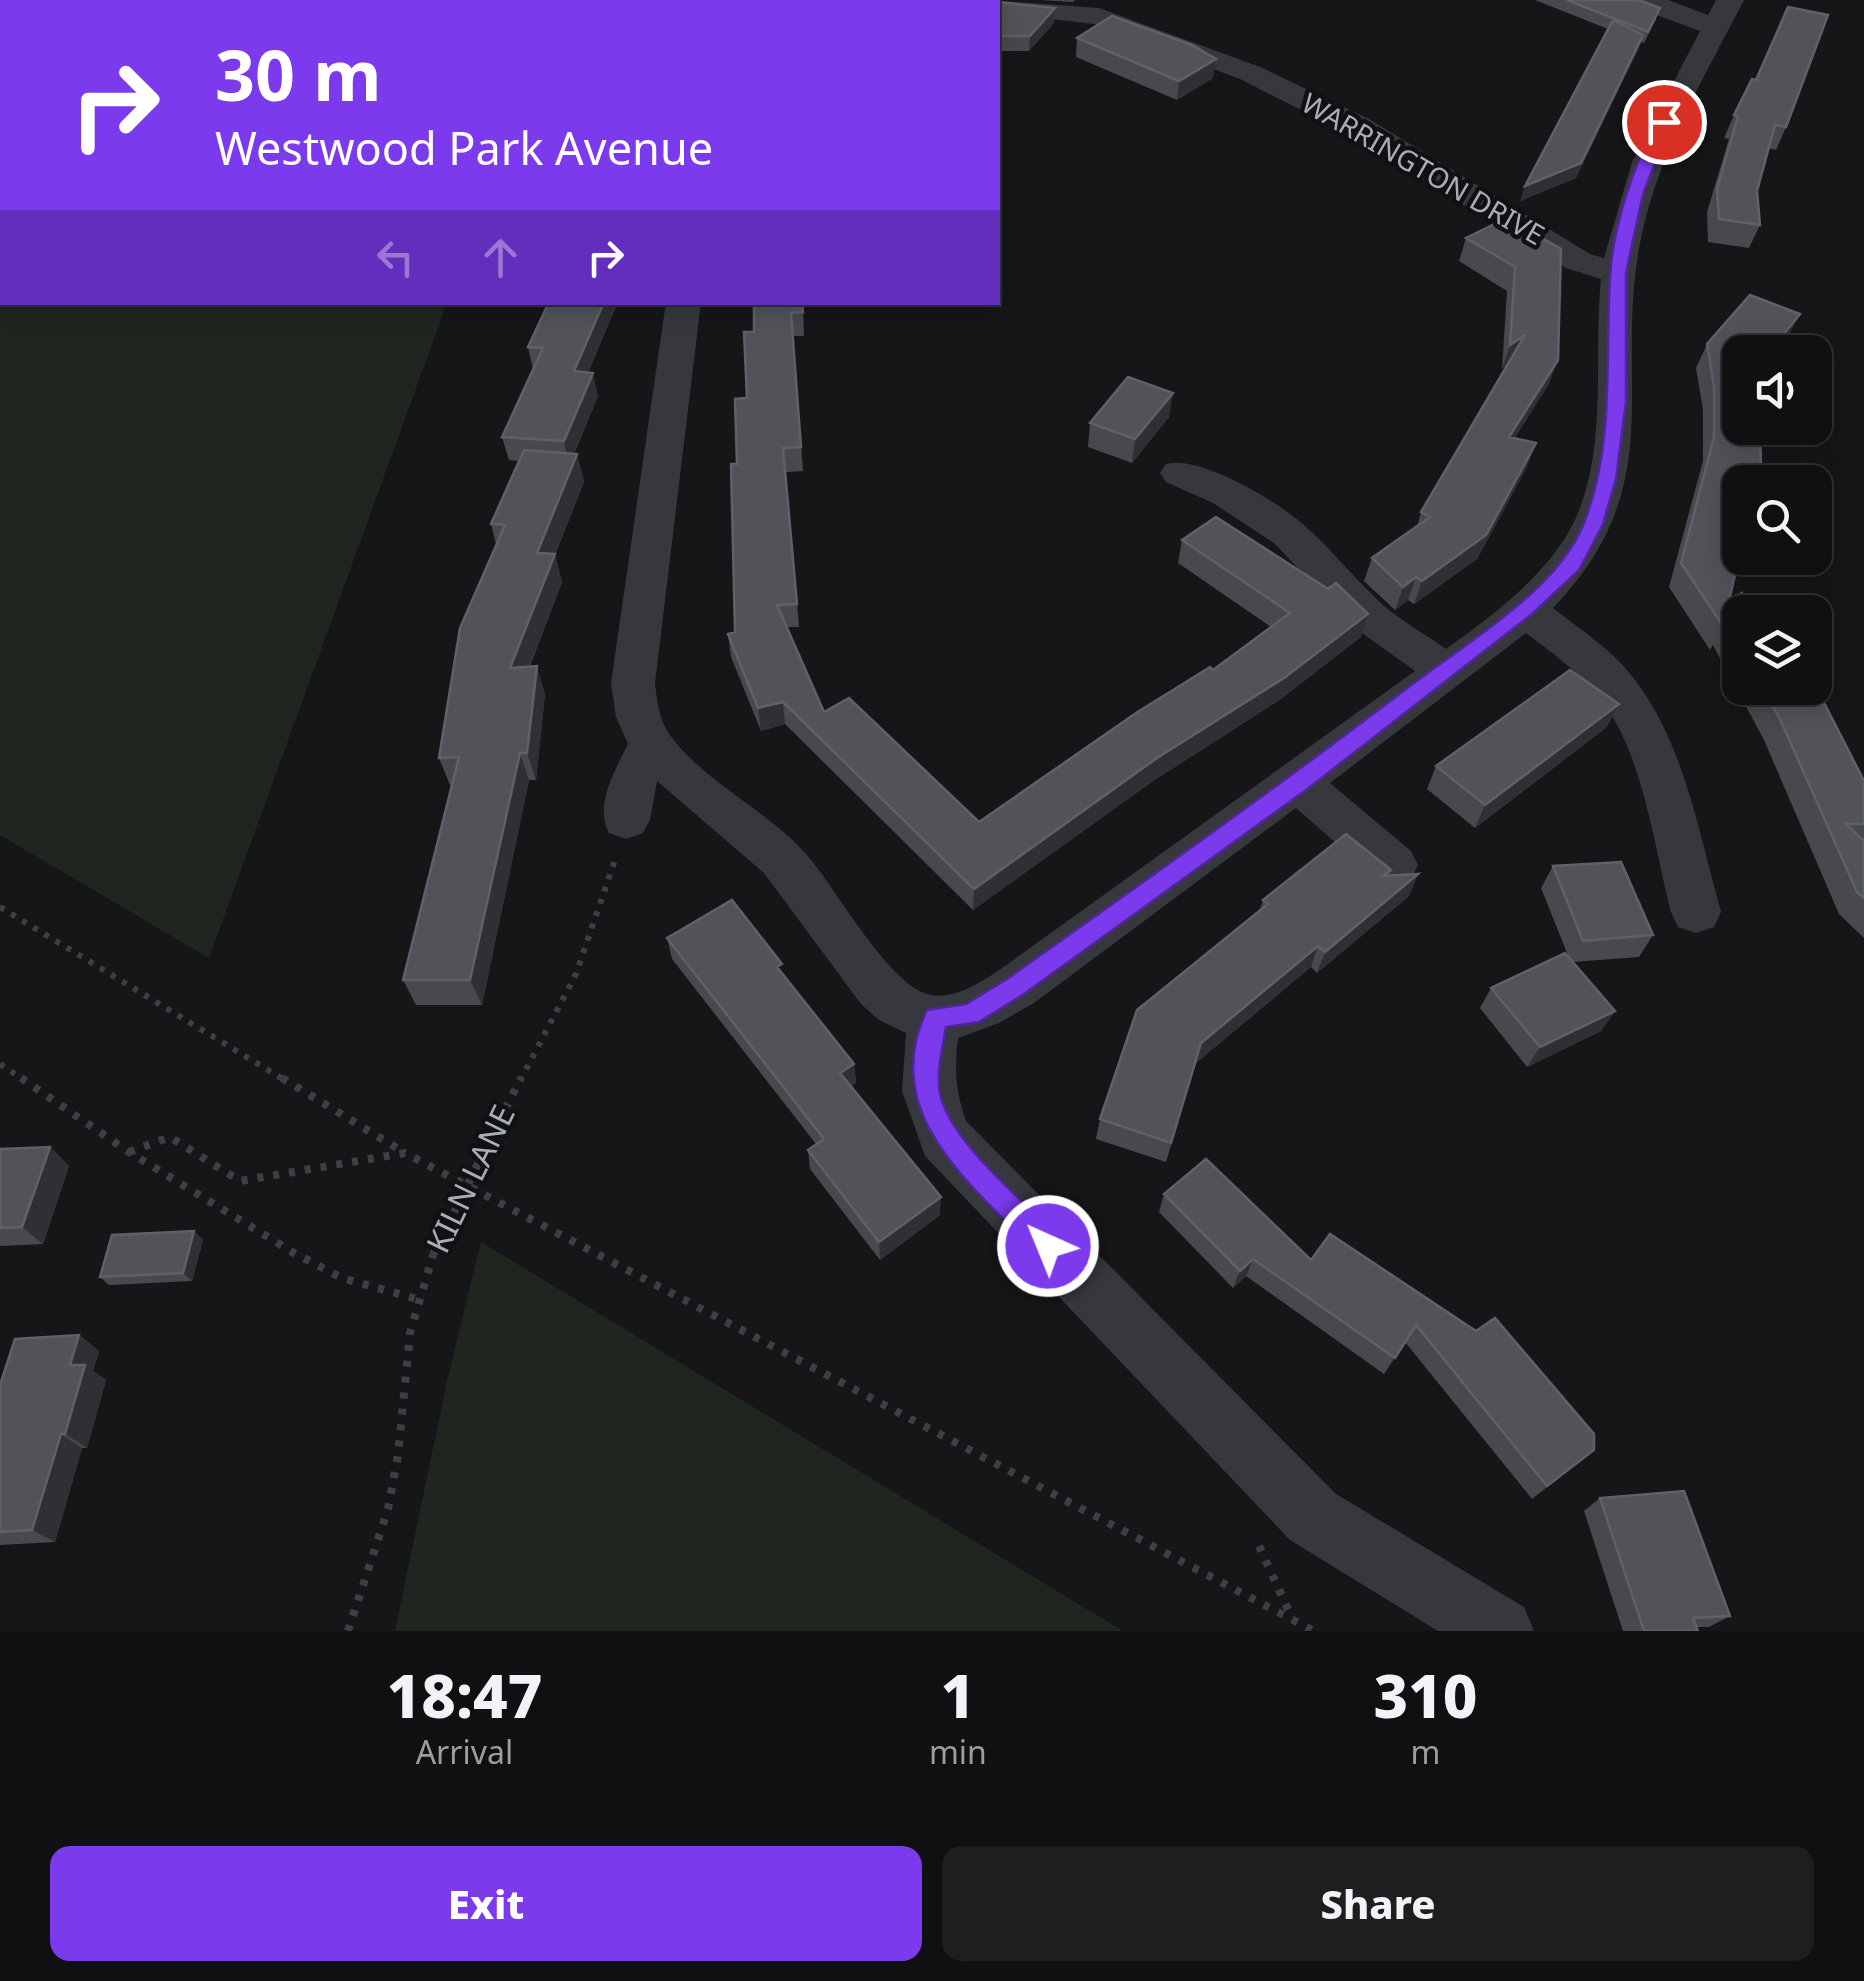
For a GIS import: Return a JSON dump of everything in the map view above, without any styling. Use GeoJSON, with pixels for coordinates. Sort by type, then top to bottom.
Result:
{"type":"FeatureCollection","features":[{"type":"Feature","properties":{"kind":"street"},"geometry":{"type":"LineString","coordinates":[[684,305],[633,683],[639,720],[650,744],[671,768],[734,815],[785,863],[894,1004],[936,1018],[970,1014],[1016,987],[1298,784],[1525,609],[1572,565],[1593,524],[1606,479],[1617,402],[1618,273],[1635,194],[1649,152],[1723,13],[1642,0]]}},
{"type":"Feature","properties":{"kind":"street","name":"WARRINGTON DRIVE"},"geometry":{"type":"LineString","coordinates":[[1000,6],[1108,8],[1301,96],[1358,126],[1578,261],[1618,273]]}},
{"type":"Feature","properties":{"kind":"street"},"geometry":{"type":"LineString","coordinates":[[1180,473],[1228,494],[1288,533],[1370,617],[1446,670]]}},
{"type":"Feature","properties":{"kind":"street"},"geometry":{"type":"LineString","coordinates":[[1525,609],[1595,665],[1628,705],[1643,732],[1696,912]]}},
{"type":"Feature","properties":{"kind":"street"},"geometry":{"type":"LineString","coordinates":[[626,820],[633,782],[650,744]]}},
{"type":"Feature","properties":{"kind":"street"},"geometry":{"type":"LineString","coordinates":[[1298,784],[1394,865]]}},
{"type":"Feature","properties":{"kind":"street"},"geometry":{"type":"LineString","coordinates":[[936,1018],[926,1063],[927,1096],[945,1138],[1269,1470],[1284,1528],[1500,1631]]}},
{"type":"Feature","properties":{"kind":"path","name":"KILN LANE"},"geometry":{"type":"LineString","coordinates":[[348,1631],[388,1510],[417,1299],[432,1255],[576,974],[626,820]]}},
{"type":"Feature","properties":{"kind":"path"},"geometry":{"type":"LineString","coordinates":[[0,907],[405,1153],[1314,1631]]}},
{"type":"Feature","properties":{"kind":"path"},"geometry":{"type":"LineString","coordinates":[[0,1064],[129,1152],[342,1278],[417,1299]]}},
{"type":"Feature","properties":{"kind":"path"},"geometry":{"type":"LineString","coordinates":[[129,1152],[170,1137],[240,1182],[405,1153]]}},
{"type":"Feature","properties":{"kind":"path"},"geometry":{"type":"LineString","coordinates":[[1284,1528],[1291,1618]]}},
{"type":"Feature","properties":{"kind":"shaded area"},"geometry":{"type":"Polygon","coordinates":[[[0,305],[446,305],[209,958],[0,835],[0,305]]]}},
{"type":"Feature","properties":{"kind":"shaded area"},"geometry":{"type":"Polygon","coordinates":[[[481,1242],[1123,1631],[395,1631],[447,1381],[481,1242]]]}},
{"type":"Feature","properties":{"kind":"building"},"geometry":{"type":"Polygon","coordinates":[[[1567,0],[1639,0],[1660,8],[1648,32],[1567,0]]]}},
{"type":"Feature","properties":{"kind":"building"},"geometry":{"type":"Polygon","coordinates":[[[1000,2],[1055,8],[1030,36],[1000,36],[1000,2]]]}},
{"type":"Feature","properties":{"kind":"building"},"geometry":{"type":"Polygon","coordinates":[[[1788,7],[1828,15],[1786,127],[1775,125],[1757,191],[1760,225],[1719,219],[1717,189],[1738,116],[1734,115],[1752,79],[1756,80],[1788,7]]]}},
{"type":"Feature","properties":{"kind":"building"},"geometry":{"type":"Polygon","coordinates":[[[1112,16],[1192,45],[1216,59],[1179,81],[1077,38],[1112,16]]]}},
{"type":"Feature","properties":{"kind":"building"},"geometry":{"type":"Polygon","coordinates":[[[1613,20],[1643,35],[1581,163],[1525,186],[1613,20]]]}},
{"type":"Feature","properties":{"kind":"building"},"geometry":{"type":"Polygon","coordinates":[[[1507,218],[1561,249],[1558,360],[1509,437],[1536,443],[1486,535],[1422,581],[1416,577],[1403,587],[1372,558],[1430,517],[1421,512],[1525,335],[1510,345],[1515,267],[1466,238],[1507,218]]]}},
{"type":"Feature","properties":{"kind":"building"},"geometry":{"type":"Polygon","coordinates":[[[1750,295],[1800,314],[1783,335],[1722,335],[1722,445],[1760,445],[1761,465],[1722,465],[1722,575],[1735,575],[1730,595],[1722,595],[1722,624],[1681,563],[1714,437],[1714,387],[1707,344],[1750,295]]]}},
{"type":"Feature","properties":{"kind":"building"},"geometry":{"type":"Polygon","coordinates":[[[548,305],[603,305],[574,371],[593,373],[564,441],[502,437],[543,348],[528,347],[548,305]]]}},
{"type":"Feature","properties":{"kind":"building"},"geometry":{"type":"Polygon","coordinates":[[[754,305],[802,305],[803,312],[791,313],[801,447],[783,448],[797,604],[777,605],[824,712],[849,698],[979,822],[1136,713],[1210,667],[1213,670],[1290,613],[1182,540],[1216,517],[1328,589],[1336,583],[1368,614],[1284,678],[1157,758],[974,889],[783,702],[758,708],[728,634],[735,632],[731,464],[737,464],[735,399],[747,398],[744,332],[754,332],[754,305]]]}},
{"type":"Feature","properties":{"kind":"building"},"geometry":{"type":"Polygon","coordinates":[[[1128,377],[1173,393],[1135,439],[1090,423],[1128,377]]]}},
{"type":"Feature","properties":{"kind":"building"},"geometry":{"type":"Polygon","coordinates":[[[524,450],[577,454],[537,553],[555,554],[510,668],[537,666],[527,753],[520,753],[470,980],[403,980],[459,757],[439,758],[460,628],[505,525],[491,524],[524,450]]]}},
{"type":"Feature","properties":{"kind":"building"},"geometry":{"type":"Polygon","coordinates":[[[1570,670],[1619,704],[1485,805],[1436,766],[1570,670]]]}},
{"type":"Feature","properties":{"kind":"building"},"geometry":{"type":"Polygon","coordinates":[[[1772,705],[1825,705],[1864,781],[1864,824],[1846,824],[1864,841],[1864,898],[1857,892],[1772,705]]]}},
{"type":"Feature","properties":{"kind":"building"},"geometry":{"type":"Polygon","coordinates":[[[1346,834],[1391,870],[1382,876],[1418,874],[1325,952],[1318,946],[1201,1043],[1171,1143],[1100,1119],[1137,1010],[1268,904],[1263,900],[1346,834]]]}},
{"type":"Feature","properties":{"kind":"building"},"geometry":{"type":"Polygon","coordinates":[[[1621,862],[1653,935],[1583,941],[1553,866],[1621,862]]]}},
{"type":"Feature","properties":{"kind":"building"},"geometry":{"type":"Polygon","coordinates":[[[732,900],[782,964],[777,967],[854,1064],[840,1073],[941,1197],[879,1242],[808,1150],[824,1139],[667,938],[732,900]]]}},
{"type":"Feature","properties":{"kind":"building"},"geometry":{"type":"Polygon","coordinates":[[[1565,953],[1615,1011],[1540,1047],[1491,988],[1565,953]]]}},
{"type":"Feature","properties":{"kind":"building"},"geometry":{"type":"Polygon","coordinates":[[[50,1147],[22,1227],[0,1228],[0,1149],[50,1147]]]}},
{"type":"Feature","properties":{"kind":"building"},"geometry":{"type":"Polygon","coordinates":[[[1206,1159],[1311,1260],[1330,1234],[1476,1331],[1495,1318],[1594,1434],[1594,1450],[1547,1486],[1416,1325],[1395,1358],[1253,1259],[1240,1271],[1164,1194],[1206,1159]]]}},
{"type":"Feature","properties":{"kind":"building"},"geometry":{"type":"Polygon","coordinates":[[[194,1231],[183,1273],[100,1277],[112,1235],[194,1231]]]}},
{"type":"Feature","properties":{"kind":"building"},"geometry":{"type":"Polygon","coordinates":[[[79,1335],[70,1365],[85,1365],[32,1530],[0,1532],[0,1385],[15,1339],[79,1335]]]}},
{"type":"Feature","properties":{"kind":"building"},"geometry":{"type":"Polygon","coordinates":[[[1684,1491],[1730,1616],[1693,1618],[1698,1631],[1644,1631],[1600,1498],[1684,1491]]]}},
{"type":"Feature","properties":{"kind":"route"},"geometry":{"type":"LineString","coordinates":[[1048,1246],[945,1138],[927,1096],[926,1063],[936,1018],[970,1014],[1016,987],[1298,784],[1525,609],[1572,565],[1593,524],[1606,479],[1617,402],[1618,273],[1635,194],[1664,122]]}}]}
